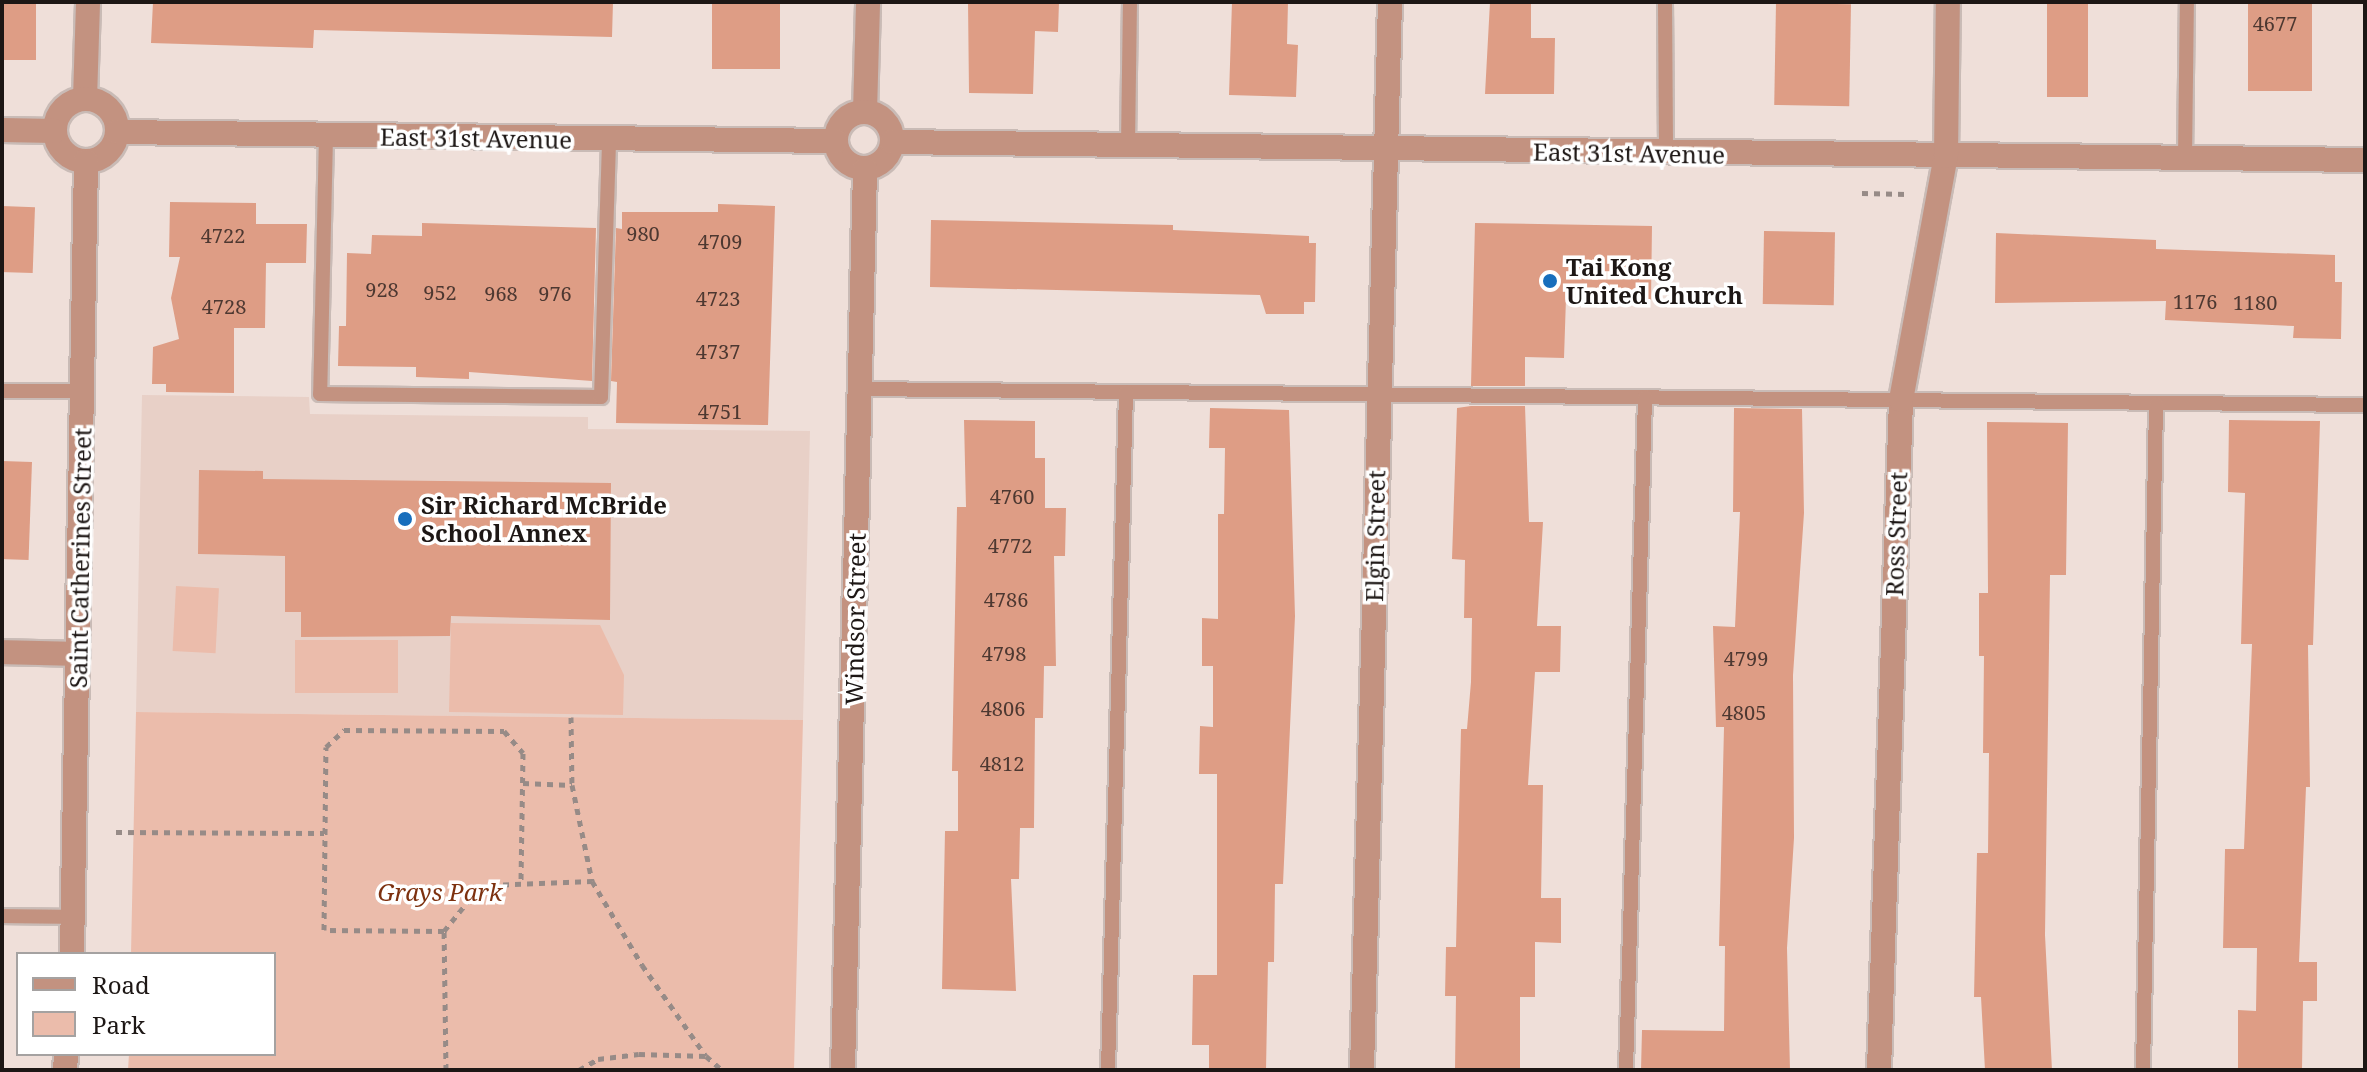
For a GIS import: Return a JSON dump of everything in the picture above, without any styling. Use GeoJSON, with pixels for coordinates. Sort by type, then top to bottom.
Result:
{"type":"FeatureCollection","features":[{"type":"Feature","properties":{"kind":"street"},"geometry":{"type":"LineString","coordinates":[[85,99],[88,2]]}},
{"type":"Feature","properties":{"kind":"street"},"geometry":{"type":"LineString","coordinates":[[865,112],[868,2]]}},
{"type":"Feature","properties":{"kind":"street","name":"Elgin Street"},"geometry":{"type":"LineString","coordinates":[[1362,1070],[1379,390],[1390,150],[1390,2]]}},
{"type":"Feature","properties":{"kind":"street","name":"Ross Street"},"geometry":{"type":"LineString","coordinates":[[1879,1070],[1901,400],[1946,156],[1948,2]]}},
{"type":"Feature","properties":{"kind":"street"},"geometry":{"type":"LineString","coordinates":[[85,99],[104,105],[117,132],[104,156],[86,161],[61,148],[55,131],[67,105],[85,99]]}},
{"type":"Feature","properties":{"kind":"street"},"geometry":{"type":"LineString","coordinates":[[865,112],[885,121],[892,142],[884,161],[865,169],[844,161],[836,141],[844,120],[865,112]]}},
{"type":"Feature","properties":{"kind":"street"},"geometry":{"type":"LineString","coordinates":[[2,130],[55,131]]}},
{"type":"Feature","properties":{"kind":"street","name":"East 31st Avenue"},"geometry":{"type":"LineString","coordinates":[[117,132],[836,141]]}},
{"type":"Feature","properties":{"kind":"street","name":"East 31st Avenue"},"geometry":{"type":"LineString","coordinates":[[892,142],[2365,160]]}},
{"type":"Feature","properties":{"kind":"street","name":"Saint Catherines Street"},"geometry":{"type":"LineString","coordinates":[[72,952],[86,161]]}},
{"type":"Feature","properties":{"kind":"street","name":"Windsor Street"},"geometry":{"type":"LineString","coordinates":[[843,1070],[865,169]]}},
{"type":"Feature","properties":{"kind":"street"},"geometry":{"type":"LineString","coordinates":[[2,652],[78,654]]}},
{"type":"Feature","properties":{"kind":"lane"},"geometry":{"type":"LineString","coordinates":[[1128,144],[1130,2]]}},
{"type":"Feature","properties":{"kind":"lane"},"geometry":{"type":"LineString","coordinates":[[1665,2],[1666,153]]}},
{"type":"Feature","properties":{"kind":"lane"},"geometry":{"type":"LineString","coordinates":[[2185,158],[2187,2]]}},
{"type":"Feature","properties":{"kind":"lane"},"geometry":{"type":"LineString","coordinates":[[326,136],[320,394],[601,397],[609,140]]}},
{"type":"Feature","properties":{"kind":"lane"},"geometry":{"type":"LineString","coordinates":[[860,389],[1126,392],[1379,390],[1645,397],[2365,405]]}},
{"type":"Feature","properties":{"kind":"lane"},"geometry":{"type":"LineString","coordinates":[[2,391],[82,391]]}},
{"type":"Feature","properties":{"kind":"lane"},"geometry":{"type":"LineString","coordinates":[[1108,1070],[1126,392]]}},
{"type":"Feature","properties":{"kind":"lane"},"geometry":{"type":"LineString","coordinates":[[1626,1070],[1645,397]]}},
{"type":"Feature","properties":{"kind":"lane"},"geometry":{"type":"LineString","coordinates":[[2143,1070],[2156,404]]}},
{"type":"Feature","properties":{"kind":"lane"},"geometry":{"type":"LineString","coordinates":[[2,916],[74,917]]}},
{"type":"Feature","properties":{"kind":"path"},"geometry":{"type":"LineString","coordinates":[[1862,193],[1907,194]]}},
{"type":"Feature","properties":{"kind":"path"},"geometry":{"type":"LineString","coordinates":[[571,717],[572,785],[592,881],[642,965],[706,1056],[722,1070]]}},
{"type":"Feature","properties":{"kind":"path"},"geometry":{"type":"LineString","coordinates":[[444,931],[324,930],[326,747],[344,730],[504,731],[523,753],[521,880]]}},
{"type":"Feature","properties":{"kind":"path"},"geometry":{"type":"LineString","coordinates":[[523,783],[572,785]]}},
{"type":"Feature","properties":{"kind":"path"},"geometry":{"type":"LineString","coordinates":[[116,832],[324,833]]}},
{"type":"Feature","properties":{"kind":"path"},"geometry":{"type":"LineString","coordinates":[[446,1070],[444,931],[468,901],[491,885],[521,880],[592,881]]}},
{"type":"Feature","properties":{"kind":"path"},"geometry":{"type":"LineString","coordinates":[[579,1070],[598,1059],[639,1054],[706,1056]]}},
{"type":"Feature","properties":{"kind":"shaded area"},"geometry":{"type":"Polygon","coordinates":[[[142,395],[309,397],[310,414],[588,417],[588,429],[810,431],[803,720],[136,712],[142,395]]]}},
{"type":"Feature","properties":{"kind":"green space"},"geometry":{"type":"Polygon","coordinates":[[[176,586],[219,588],[216,653],[173,651],[176,586]]]}},
{"type":"Feature","properties":{"kind":"green space"},"geometry":{"type":"Polygon","coordinates":[[[451,623],[600,625],[624,675],[623,715],[449,712],[451,623]]]}},
{"type":"Feature","properties":{"kind":"green space"},"geometry":{"type":"Polygon","coordinates":[[[295,640],[398,640],[398,693],[295,693],[295,640]]]}},
{"type":"Feature","properties":{"kind":"green space","name":"Grays Park"},"geometry":{"type":"Polygon","coordinates":[[[136,712],[803,720],[794,1070],[128,1070],[129,1056],[276,1056],[276,952],[131,952],[136,712]]]}},
{"type":"Feature","properties":{"kind":"building"},"geometry":{"type":"Polygon","coordinates":[[[2,2],[36,2],[36,60],[2,60],[2,2]]]}},
{"type":"Feature","properties":{"kind":"building"},"geometry":{"type":"Polygon","coordinates":[[[153,2],[613,2],[612,37],[314,30],[313,48],[151,43],[153,2]]]}},
{"type":"Feature","properties":{"kind":"building"},"geometry":{"type":"Polygon","coordinates":[[[712,2],[780,2],[780,69],[712,69],[712,2]]]}},
{"type":"Feature","properties":{"kind":"building"},"geometry":{"type":"Polygon","coordinates":[[[968,2],[1059,2],[1058,32],[1035,31],[1033,94],[969,93],[968,2]]]}},
{"type":"Feature","properties":{"kind":"building"},"geometry":{"type":"Polygon","coordinates":[[[1232,2],[1288,2],[1287,44],[1298,45],[1296,97],[1229,95],[1232,2]]]}},
{"type":"Feature","properties":{"kind":"building"},"geometry":{"type":"Polygon","coordinates":[[[1490,2],[1531,2],[1531,38],[1555,38],[1554,94],[1485,94],[1490,2]]]}},
{"type":"Feature","properties":{"kind":"building"},"geometry":{"type":"Polygon","coordinates":[[[2047,2],[2088,2],[2088,97],[2047,97],[2047,2]]]}},
{"type":"Feature","properties":{"kind":"building"},"geometry":{"type":"Polygon","coordinates":[[[2248,2],[2312,2],[2312,91],[2248,91],[2248,2]]]}},
{"type":"Feature","properties":{"kind":"building"},"geometry":{"type":"Polygon","coordinates":[[[1776,3],[1851,4],[1849,106],[1774,105],[1776,3]]]}},
{"type":"Feature","properties":{"kind":"building"},"geometry":{"type":"Polygon","coordinates":[[[170,202],[256,203],[256,224],[307,224],[306,263],[266,263],[265,328],[234,328],[234,393],[166,392],[166,384],[152,384],[153,347],[179,339],[171,298],[180,257],[169,257],[170,202]]]}},
{"type":"Feature","properties":{"kind":"building"},"geometry":{"type":"Polygon","coordinates":[[[718,204],[775,206],[768,425],[616,423],[617,382],[611,381],[616,228],[622,229],[622,212],[718,212],[718,204]]]}},
{"type":"Feature","properties":{"kind":"building"},"geometry":{"type":"Polygon","coordinates":[[[2,206],[35,207],[33,273],[2,272],[2,206]]]}},
{"type":"Feature","properties":{"kind":"building"},"geometry":{"type":"Polygon","coordinates":[[[931,220],[1173,225],[1173,230],[1309,236],[1309,243],[1316,243],[1315,302],[1304,302],[1304,314],[1266,314],[1260,295],[930,287],[931,220]]]}},
{"type":"Feature","properties":{"kind":"building"},"geometry":{"type":"Polygon","coordinates":[[[422,223],[596,228],[592,381],[469,372],[469,379],[416,377],[416,367],[338,366],[339,326],[346,326],[347,253],[371,254],[372,235],[422,236],[422,223]]]}},
{"type":"Feature","properties":{"kind":"building"},"geometry":{"type":"Polygon","coordinates":[[[1475,223],[1652,226],[1651,300],[1566,298],[1564,358],[1525,357],[1525,386],[1471,386],[1475,223]]]}},
{"type":"Feature","properties":{"kind":"building"},"geometry":{"type":"Polygon","coordinates":[[[1764,231],[1835,232],[1834,305],[1763,304],[1764,231]]]}},
{"type":"Feature","properties":{"kind":"building"},"geometry":{"type":"Polygon","coordinates":[[[1996,233],[2156,240],[2156,249],[2335,255],[2335,282],[2342,282],[2341,339],[2293,338],[2294,326],[2165,320],[2166,301],[1995,303],[1996,233]]]}},
{"type":"Feature","properties":{"kind":"building"},"geometry":{"type":"Polygon","coordinates":[[[1525,406],[1529,522],[1543,522],[1537,626],[1561,626],[1560,672],[1535,672],[1528,785],[1543,785],[1541,898],[1561,898],[1561,943],[1535,942],[1535,997],[1520,997],[1520,1070],[1455,1070],[1456,996],[1445,996],[1446,947],[1456,947],[1461,729],[1467,729],[1471,682],[1472,618],[1464,618],[1465,560],[1452,559],[1457,408],[1525,406]]]}},
{"type":"Feature","properties":{"kind":"building"},"geometry":{"type":"Polygon","coordinates":[[[1210,408],[1289,410],[1295,616],[1283,884],[1275,884],[1274,962],[1268,962],[1266,1070],[1209,1070],[1209,1045],[1192,1045],[1193,975],[1217,975],[1217,774],[1199,774],[1200,726],[1213,727],[1213,666],[1202,666],[1202,618],[1218,619],[1218,514],[1224,514],[1225,448],[1209,448],[1210,408]]]}},
{"type":"Feature","properties":{"kind":"building"},"geometry":{"type":"Polygon","coordinates":[[[1734,408],[1802,409],[1804,513],[1793,675],[1794,838],[1787,948],[1790,1070],[1641,1070],[1642,1030],[1724,1031],[1725,946],[1719,946],[1724,727],[1716,727],[1713,626],[1735,627],[1740,512],[1733,512],[1734,408]]]}},
{"type":"Feature","properties":{"kind":"building"},"geometry":{"type":"Polygon","coordinates":[[[964,420],[1035,421],[1035,458],[1045,458],[1045,508],[1066,508],[1065,556],[1054,556],[1056,666],[1044,666],[1043,718],[1035,718],[1034,828],[1020,828],[1019,879],[1011,879],[1016,991],[942,989],[945,831],[958,831],[958,771],[952,771],[957,507],[966,507],[964,420]]]}},
{"type":"Feature","properties":{"kind":"building"},"geometry":{"type":"Polygon","coordinates":[[[2229,420],[2320,421],[2313,645],[2308,645],[2310,787],[2306,787],[2299,962],[2317,962],[2317,1001],[2303,1001],[2302,1070],[2238,1070],[2238,1010],[2256,1011],[2257,948],[2223,948],[2225,849],[2244,849],[2252,644],[2241,644],[2245,493],[2228,492],[2229,420]]]}},
{"type":"Feature","properties":{"kind":"building"},"geometry":{"type":"Polygon","coordinates":[[[1987,422],[2068,423],[2066,575],[2050,575],[2045,935],[2052,1070],[1985,1070],[1981,997],[1974,997],[1977,853],[1988,853],[1989,753],[1983,753],[1984,656],[1979,656],[1979,593],[1988,593],[1987,422]]]}},
{"type":"Feature","properties":{"kind":"building"},"geometry":{"type":"Polygon","coordinates":[[[2,461],[32,462],[29,560],[2,559],[2,461]]]}},
{"type":"Feature","properties":{"kind":"building","name":"Sir Richard McBride School Annex"},"geometry":{"type":"Polygon","coordinates":[[[199,470],[263,471],[263,479],[611,483],[610,620],[451,616],[450,636],[301,637],[301,612],[285,612],[285,556],[198,554],[199,470]]]}},
{"type":"Feature","properties":{"kind":"place","name":"Tai Kong United Church"},"geometry":{"type":"Point","coordinates":[1550,281]}},
{"type":"Feature","properties":{"kind":"place","name":"Sir Richard McBride School Annex"},"geometry":{"type":"Point","coordinates":[405,519]}}]}
